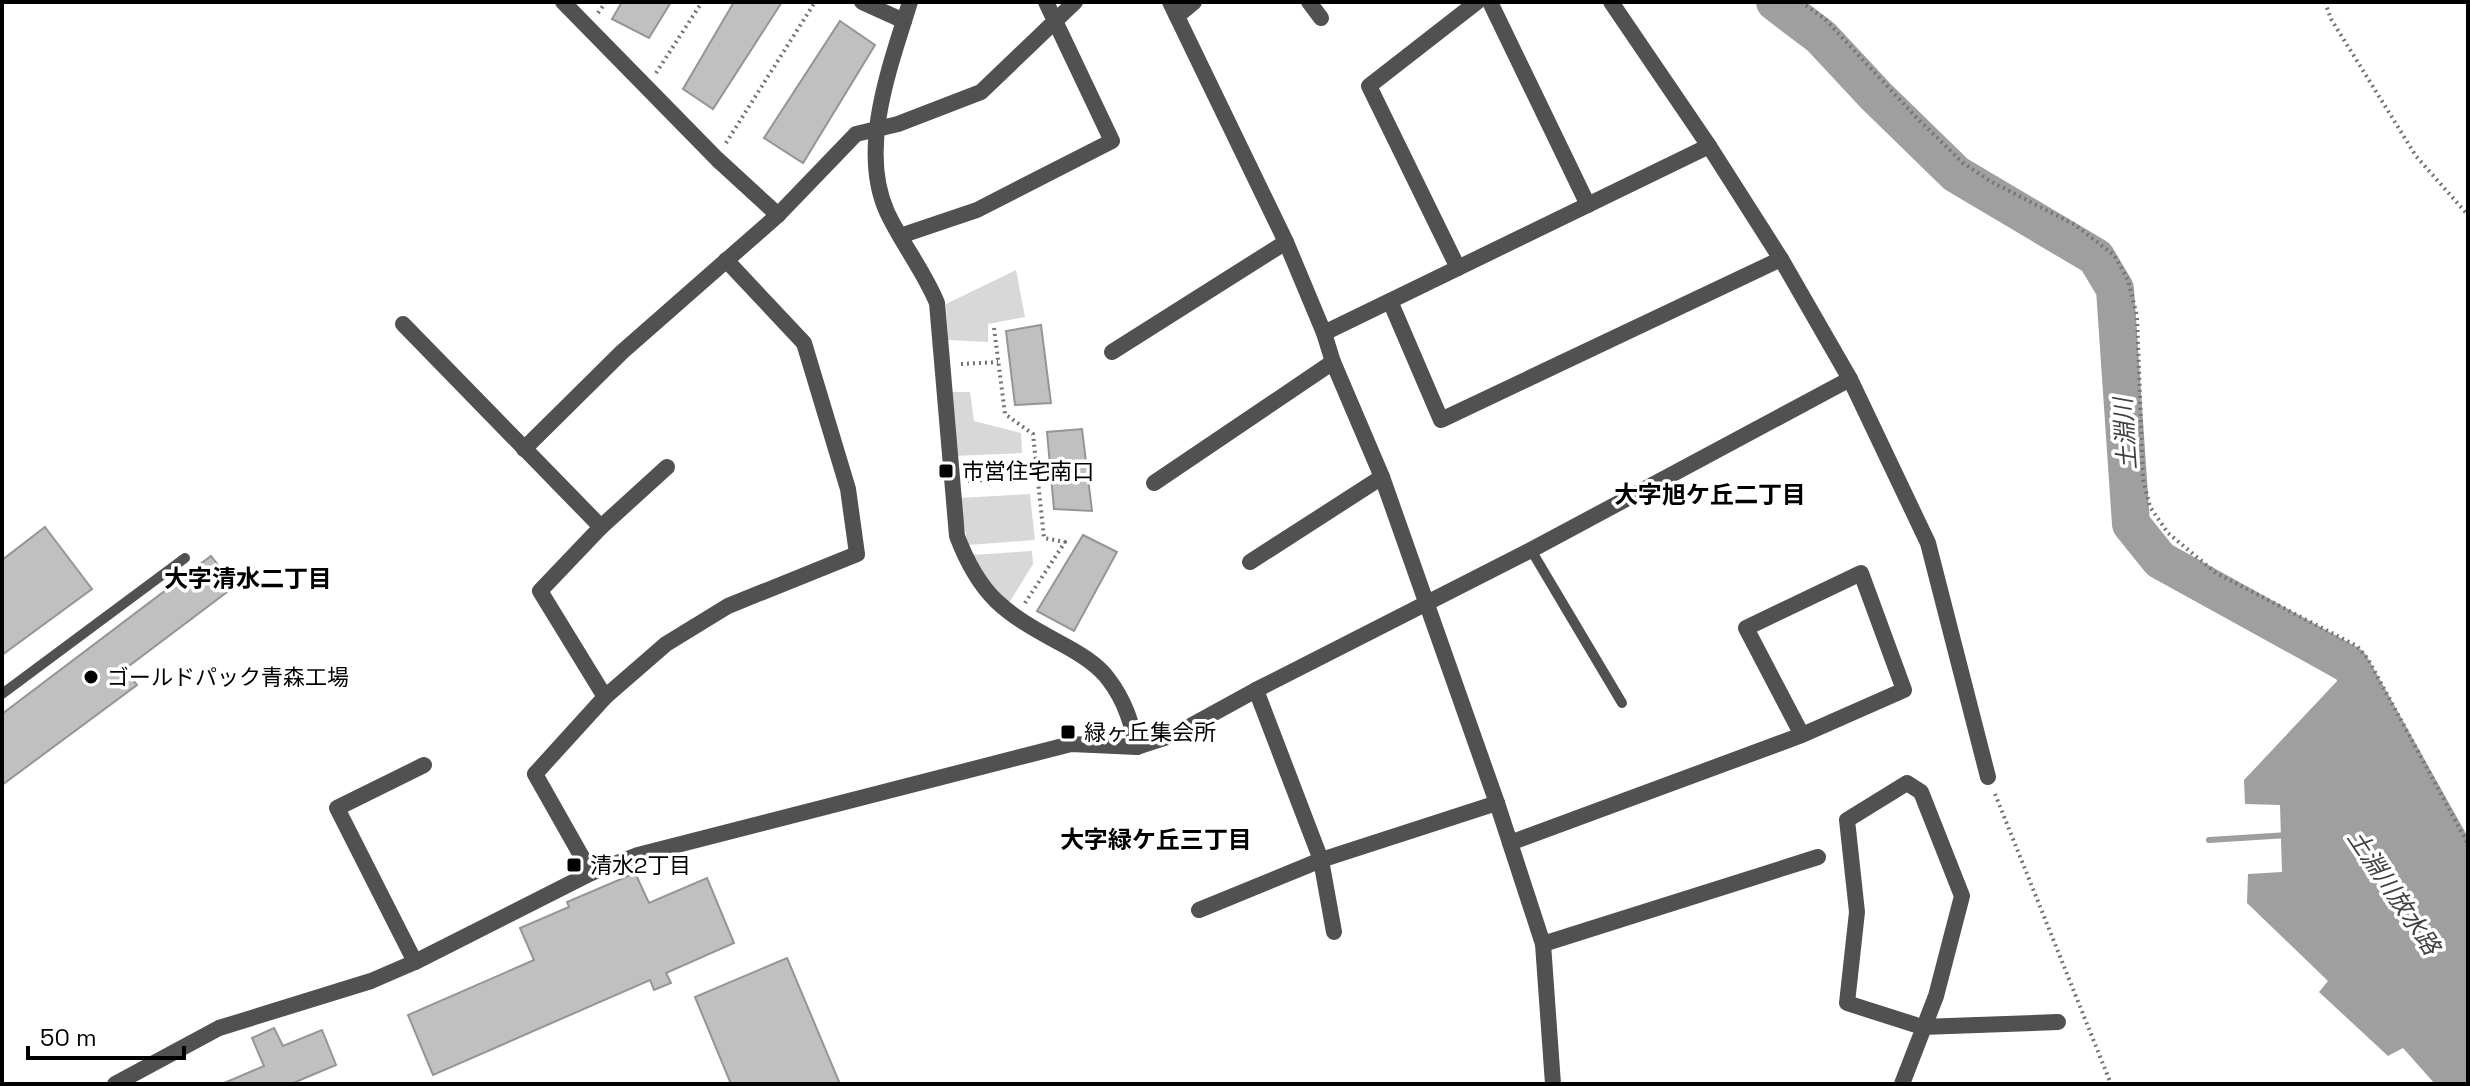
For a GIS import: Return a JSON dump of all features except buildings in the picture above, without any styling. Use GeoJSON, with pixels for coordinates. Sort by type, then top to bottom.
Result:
{"type":"FeatureCollection","features":[{"type":"Feature","properties":{"kind":"street"},"geometry":{"type":"LineString","coordinates":[[563,2],[646,89],[778,215]]}},
{"type":"Feature","properties":{"kind":"street"},"geometry":{"type":"LineString","coordinates":[[862,2],[904,21]]}},
{"type":"Feature","properties":{"kind":"street"},"geometry":{"type":"LineString","coordinates":[[910,2],[881,99],[876,129],[878,180],[885,209],[929,282],[937,303],[957,536],[967,564],[985,591],[1015,618],[1078,653],[1107,677],[1127,707],[1137,747]]}},
{"type":"Feature","properties":{"kind":"street"},"geometry":{"type":"LineString","coordinates":[[900,236],[977,210],[1112,141],[1046,2]]}},
{"type":"Feature","properties":{"kind":"street"},"geometry":{"type":"LineString","coordinates":[[524,449],[622,352],[778,215],[856,134],[898,124],[981,92],[1075,2]]}},
{"type":"Feature","properties":{"kind":"street"},"geometry":{"type":"LineString","coordinates":[[1194,2],[1173,9],[1286,242],[1324,333],[1333,362],[1382,477],[1497,803],[1543,944],[1553,1084]]}},
{"type":"Feature","properties":{"kind":"street"},"geometry":{"type":"LineString","coordinates":[[1309,2],[1321,18]]}},
{"type":"Feature","properties":{"kind":"street"},"geometry":{"type":"LineString","coordinates":[[1458,268],[1369,86],[1477,2]]}},
{"type":"Feature","properties":{"kind":"street"},"geometry":{"type":"LineString","coordinates":[[1490,2],[1588,205]]}},
{"type":"Feature","properties":{"kind":"street"},"geometry":{"type":"LineString","coordinates":[[1611,2],[1781,259],[1850,379],[1928,543],[1988,777]]}},
{"type":"Feature","properties":{"kind":"street"},"geometry":{"type":"LineString","coordinates":[[1324,333],[1709,146]]}},
{"type":"Feature","properties":{"kind":"street"},"geometry":{"type":"LineString","coordinates":[[1112,352],[1286,242]]}},
{"type":"Feature","properties":{"kind":"street"},"geometry":{"type":"LineString","coordinates":[[1390,301],[1441,420],[1781,259]]}},
{"type":"Feature","properties":{"kind":"street"},"geometry":{"type":"LineString","coordinates":[[591,873],[535,774],[605,697],[666,644],[728,606],[857,554],[848,489],[804,343],[726,260]]}},
{"type":"Feature","properties":{"kind":"street"},"geometry":{"type":"LineString","coordinates":[[403,324],[601,527]]}},
{"type":"Feature","properties":{"kind":"street"},"geometry":{"type":"LineString","coordinates":[[1154,483],[1333,362]]}},
{"type":"Feature","properties":{"kind":"street"},"geometry":{"type":"LineString","coordinates":[[115,1084],[219,1028],[371,981],[591,873],[638,855],[1071,744],[1137,747],[1174,735],[1531,550],[1850,379]]}},
{"type":"Feature","properties":{"kind":"street"},"geometry":{"type":"LineString","coordinates":[[605,697],[540,591],[601,527],[667,467]]}},
{"type":"Feature","properties":{"kind":"street"},"geometry":{"type":"LineString","coordinates":[[1250,562],[1382,477]]}},
{"type":"Feature","properties":{"kind":"street"},"geometry":{"type":"LineString","coordinates":[[1510,843],[1802,735],[1904,690],[1861,573],[1746,628],[1802,735]]}},
{"type":"Feature","properties":{"kind":"street"},"geometry":{"type":"LineString","coordinates":[[1256,690],[1321,860],[1334,932]]}},
{"type":"Feature","properties":{"kind":"street"},"geometry":{"type":"LineString","coordinates":[[415,962],[337,808],[424,765]]}},
{"type":"Feature","properties":{"kind":"street"},"geometry":{"type":"LineString","coordinates":[[1902,1084],[1922,1027],[1936,996],[1962,896],[1921,792],[1907,783],[1847,820],[1857,912],[1847,1003],[1922,1027],[2058,1022]]}},
{"type":"Feature","properties":{"kind":"street"},"geometry":{"type":"LineString","coordinates":[[1199,910],[1321,860],[1497,803]]}},
{"type":"Feature","properties":{"kind":"street"},"geometry":{"type":"LineString","coordinates":[[1543,944],[1818,857]]}},
{"type":"Feature","properties":{"kind":"lane"},"geometry":{"type":"LineString","coordinates":[[1531,550],[1622,703]]}},
{"type":"Feature","properties":{"kind":"lane"},"geometry":{"type":"LineString","coordinates":[[2,694],[185,558]]}},
{"type":"Feature","properties":{"kind":"path"},"geometry":{"type":"LineString","coordinates":[[646,89],[702,2]]}},
{"type":"Feature","properties":{"kind":"path"},"geometry":{"type":"LineString","coordinates":[[717,159],[815,2]]}},
{"type":"Feature","properties":{"kind":"path"},"geometry":{"type":"LineString","coordinates":[[1801,2],[1825,19],[1963,163],[1990,181],[2075,225],[2114,255],[2128,280],[2137,316],[2143,479],[2150,507],[2168,533],[2216,573],[2357,646],[2368,659],[2468,844]]}},
{"type":"Feature","properties":{"kind":"path"},"geometry":{"type":"LineString","coordinates":[[2325,2],[2331,19],[2416,156],[2468,215]]}},
{"type":"Feature","properties":{"kind":"path"},"geometry":{"type":"LineString","coordinates":[[994,328],[1005,414],[1033,434],[1044,538],[1065,542],[1015,618]]}},
{"type":"Feature","properties":{"kind":"path"},"geometry":{"type":"LineString","coordinates":[[943,365],[998,362]]}},
{"type":"Feature","properties":{"kind":"path"},"geometry":{"type":"LineString","coordinates":[[953,482],[1037,477]]}},
{"type":"Feature","properties":{"kind":"path"},"geometry":{"type":"LineString","coordinates":[[1988,777],[2111,1084]]}},
{"type":"Feature","properties":{"kind":"shaded area"},"geometry":{"type":"Polygon","coordinates":[[[1016,270],[1025,317],[988,324],[988,342],[948,340],[946,304],[1016,270]]]}},
{"type":"Feature","properties":{"kind":"shaded area"},"geometry":{"type":"Polygon","coordinates":[[[948,392],[970,392],[974,421],[1021,433],[1022,453],[955,456],[948,392]]]}},
{"type":"Feature","properties":{"kind":"shaded area"},"geometry":{"type":"Polygon","coordinates":[[[1030,494],[1035,540],[968,545],[959,498],[1030,494]]]}},
{"type":"Feature","properties":{"kind":"shaded area"},"geometry":{"type":"Polygon","coordinates":[[[1032,551],[1033,564],[1009,603],[989,582],[971,555],[1032,551]]]}},
{"type":"Feature","properties":{"kind":"water"},"geometry":{"type":"Polygon","coordinates":[[[2339,679],[2468,897],[2468,1084],[2435,1084],[2403,1048],[2388,1056],[2319,992],[2328,981],[2247,903],[2248,874],[2282,872],[2280,805],[2245,804],[2244,780],[2339,679]]]}},
{"type":"Feature","properties":{"kind":"waterway","name":"土淵川"},"geometry":{"type":"LineString","coordinates":[[1775,2],[1821,37],[1956,174],[2096,257],[2115,289],[2131,524],[2160,560],[2350,665],[2468,876]]}},
{"type":"Feature","properties":{"kind":"waterway","name":"土淵川放水路"},"geometry":{"type":"LineString","coordinates":[[2209,840],[2289,835]]}},
{"type":"Feature","properties":{"kind":"place","name":"市営住宅南口"},"geometry":{"type":"Point","coordinates":[946,471]}},
{"type":"Feature","properties":{"kind":"place","name":"ゴールドパック青森工場"},"geometry":{"type":"Point","coordinates":[91,677]}},
{"type":"Feature","properties":{"kind":"place","name":"緑ヶ丘集会所"},"geometry":{"type":"Point","coordinates":[1068,732]}},
{"type":"Feature","properties":{"kind":"place","name":"清水2丁目"},"geometry":{"type":"Point","coordinates":[574,865]}},
{"type":"Feature","properties":{"kind":"district","name":"大字旭ケ丘二丁目"},"geometry":{"type":"Point","coordinates":[1710,494]}},
{"type":"Feature","properties":{"kind":"district","name":"大字清水二丁目"},"geometry":{"type":"Point","coordinates":[248,578]}},
{"type":"Feature","properties":{"kind":"district","name":"大字緑ケ丘三丁目"},"geometry":{"type":"Point","coordinates":[1156,839]}}]}
